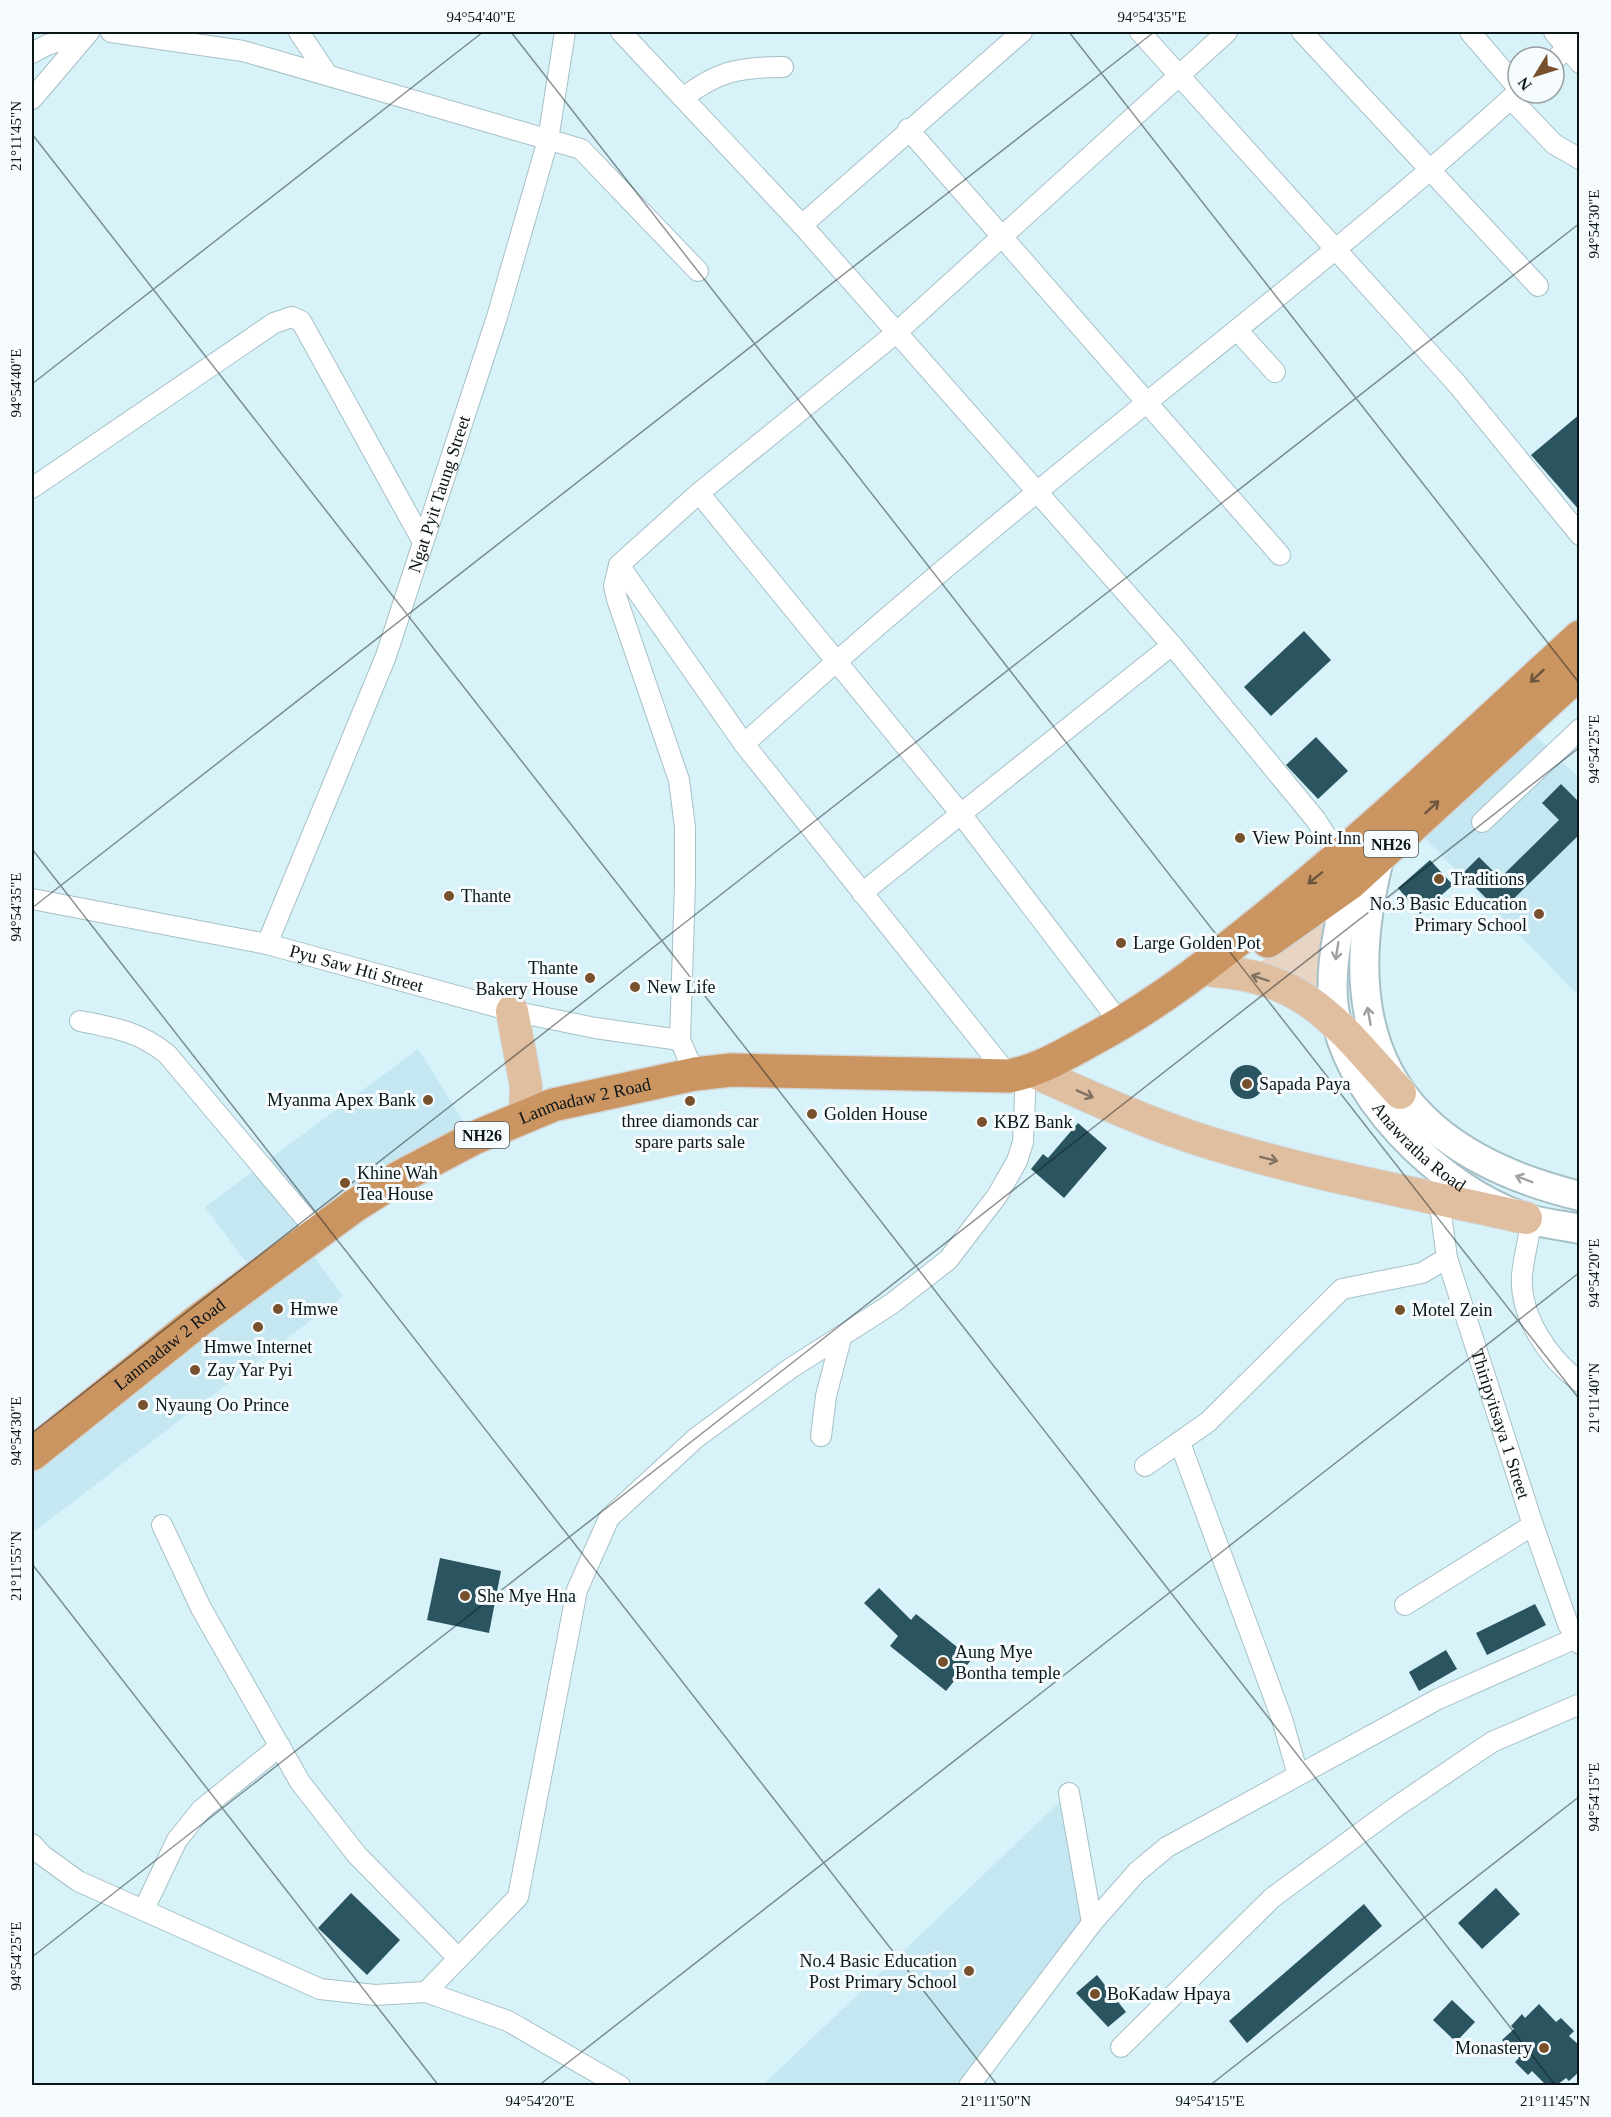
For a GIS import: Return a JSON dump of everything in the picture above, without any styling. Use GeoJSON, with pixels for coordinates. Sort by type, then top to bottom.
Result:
{"type":"FeatureCollection","features":[{"type":"Feature","properties":{"kind":"highway","name":"NH26"},"geometry":{"type":"LineString","coordinates":[[1374,843],[1394,808],[1580,637]]}},
{"type":"Feature","properties":{"kind":"highway","name":"NH26"},"geometry":{"type":"LineString","coordinates":[[1181,986],[1214,971],[1278,935],[1374,843],[1580,672]]}},
{"type":"Feature","properties":{"kind":"highway","name":"NH26"},"geometry":{"type":"LineString","coordinates":[[1022,1073],[1122,1024],[1181,986],[1345,870]]}},
{"type":"Feature","properties":{"kind":"highway","name":"Lanmadaw 2 Road"},"geometry":{"type":"LineString","coordinates":[[32,1454],[198,1321],[354,1206],[400,1177],[474,1138],[554,1105],[695,1074],[776,1069],[1022,1073]]}},
{"type":"Feature","properties":{"kind":"main road","name":"Anawratha Road"},"geometry":{"type":"LineString","coordinates":[[1374,843],[1365,947],[1367,1009],[1374,1040],[1385,1070],[1400,1093],[1424,1120],[1454,1144],[1489,1166],[1546,1188],[1580,1196]]}},
{"type":"Feature","properties":{"kind":"main road","name":"Anawratha Road"},"geometry":{"type":"LineString","coordinates":[[1345,870],[1333,998],[1337,1024],[1362,1083],[1394,1128],[1418,1152],[1452,1178],[1529,1219],[1580,1229]]}},
{"type":"Feature","properties":{"kind":"main road"},"geometry":{"type":"LineString","coordinates":[[1214,971],[1252,975],[1280,984],[1304,996],[1337,1024],[1400,1093]]}},
{"type":"Feature","properties":{"kind":"main road"},"geometry":{"type":"LineString","coordinates":[[512,1011],[526,1086],[525,1117]]}},
{"type":"Feature","properties":{"kind":"main road"},"geometry":{"type":"LineString","coordinates":[[1022,1073],[1141,1119],[1209,1142],[1529,1219]]}},
{"type":"Feature","properties":{"kind":"street"},"geometry":{"type":"LineString","coordinates":[[32,54],[47,45],[88,32],[32,99]]}},
{"type":"Feature","properties":{"kind":"street"},"geometry":{"type":"LineString","coordinates":[[111,32],[215,45],[327,74],[581,149],[698,271]]}},
{"type":"Feature","properties":{"kind":"street"},"geometry":{"type":"LineString","coordinates":[[299,32],[327,74]]}},
{"type":"Feature","properties":{"kind":"street","name":"Ngat Pyit Taung Street"},"geometry":{"type":"LineString","coordinates":[[267,944],[386,656],[497,318],[548,140],[565,32]]}},
{"type":"Feature","properties":{"kind":"street"},"geometry":{"type":"LineString","coordinates":[[621,32],[802,225],[1173,645],[1316,820],[1345,870]]}},
{"type":"Feature","properties":{"kind":"street"},"geometry":{"type":"LineString","coordinates":[[802,225],[908,129],[1022,32]]}},
{"type":"Feature","properties":{"kind":"street"},"geometry":{"type":"LineString","coordinates":[[1140,32],[1457,384],[1580,535]]}},
{"type":"Feature","properties":{"kind":"street"},"geometry":{"type":"LineString","coordinates":[[695,1074],[680,1040],[685,827],[679,780],[617,599],[614,586],[619,565],[699,493],[896,333],[1227,32]]}},
{"type":"Feature","properties":{"kind":"street"},"geometry":{"type":"LineString","coordinates":[[1302,32],[1538,286]]}},
{"type":"Feature","properties":{"kind":"street"},"geometry":{"type":"LineString","coordinates":[[1470,32],[1506,80]]}},
{"type":"Feature","properties":{"kind":"street"},"geometry":{"type":"LineString","coordinates":[[1554,32],[1570,52]]}},
{"type":"Feature","properties":{"kind":"street"},"geometry":{"type":"LineString","coordinates":[[683,98],[702,83],[731,70],[783,67]]}},
{"type":"Feature","properties":{"kind":"street"},"geometry":{"type":"LineString","coordinates":[[744,744],[836,662],[1037,492],[1337,251],[1431,171],[1506,102]]}},
{"type":"Feature","properties":{"kind":"street"},"geometry":{"type":"LineString","coordinates":[[1525,105],[1554,144],[1580,159]]}},
{"type":"Feature","properties":{"kind":"street"},"geometry":{"type":"LineString","coordinates":[[908,129],[1280,555]]}},
{"type":"Feature","properties":{"kind":"street"},"geometry":{"type":"LineString","coordinates":[[32,488],[274,323],[292,317],[302,321],[423,542]]}},
{"type":"Feature","properties":{"kind":"street"},"geometry":{"type":"LineString","coordinates":[[1238,331],[1275,372]]}},
{"type":"Feature","properties":{"kind":"street"},"geometry":{"type":"LineString","coordinates":[[699,493],[961,814],[1122,1024]]}},
{"type":"Feature","properties":{"kind":"street"},"geometry":{"type":"LineString","coordinates":[[426,1992],[518,1897],[577,1590],[609,1518],[696,1438],[790,1368],[841,1338],[890,1305],[948,1260],[997,1196],[1017,1161],[1023,1142],[1022,1073],[862,892],[744,744],[619,565]]}},
{"type":"Feature","properties":{"kind":"street"},"geometry":{"type":"LineString","coordinates":[[862,892],[1173,645]]}},
{"type":"Feature","properties":{"kind":"street"},"geometry":{"type":"LineString","coordinates":[[1482,822],[1580,729]]}},
{"type":"Feature","properties":{"kind":"street","name":"Pyu Saw Hti Street"},"geometry":{"type":"LineString","coordinates":[[32,899],[267,944],[512,1011],[595,1028],[680,1040]]}},
{"type":"Feature","properties":{"kind":"street"},"geometry":{"type":"LineString","coordinates":[[80,1021],[127,1030],[148,1039],[167,1054],[318,1233]]}},
{"type":"Feature","properties":{"kind":"street","name":"Thiripyitsaya 1 Street"},"geometry":{"type":"LineString","coordinates":[[1439,1199],[1446,1257],[1533,1526],[1568,1624],[1578,1641]]}},
{"type":"Feature","properties":{"kind":"street"},"geometry":{"type":"LineString","coordinates":[[1529,1219],[1522,1277],[1527,1311],[1546,1350],[1580,1382]]}},
{"type":"Feature","properties":{"kind":"street"},"geometry":{"type":"LineString","coordinates":[[1145,1466],[1208,1422],[1342,1289],[1422,1273],[1446,1257]]}},
{"type":"Feature","properties":{"kind":"street"},"geometry":{"type":"LineString","coordinates":[[821,1436],[826,1396],[841,1338]]}},
{"type":"Feature","properties":{"kind":"street"},"geometry":{"type":"LineString","coordinates":[[1180,1443],[1281,1719],[1298,1775]]}},
{"type":"Feature","properties":{"kind":"street"},"geometry":{"type":"LineString","coordinates":[[162,1525],[201,1608],[300,1782],[357,1855],[458,1958]]}},
{"type":"Feature","properties":{"kind":"street"},"geometry":{"type":"LineString","coordinates":[[1405,1605],[1533,1526]]}},
{"type":"Feature","properties":{"kind":"street"},"geometry":{"type":"LineString","coordinates":[[969,2085],[1092,1923],[1137,1872],[1167,1847],[1437,1699],[1578,1641]]}},
{"type":"Feature","properties":{"kind":"street"},"geometry":{"type":"LineString","coordinates":[[1121,2047],[1272,1898],[1393,1809],[1492,1742],[1580,1704]]}},
{"type":"Feature","properties":{"kind":"street"},"geometry":{"type":"LineString","coordinates":[[144,1908],[177,1840],[201,1810],[280,1746]]}},
{"type":"Feature","properties":{"kind":"street"},"geometry":{"type":"LineString","coordinates":[[1069,1793],[1092,1923]]}},
{"type":"Feature","properties":{"kind":"street"},"geometry":{"type":"LineString","coordinates":[[35,1853],[78,1881],[144,1908],[320,1989],[375,1995],[426,1992],[508,2021],[620,2085]]}},
{"type":"Feature","properties":{"kind":"shaded area","name":"No.3 Basic Education Primary School"},"geometry":{"type":"Polygon","coordinates":[[[1524,724],[1579,778],[1579,996],[1418,831],[1524,724]]]}},
{"type":"Feature","properties":{"kind":"shaded area"},"geometry":{"type":"Polygon","coordinates":[[[1329,915],[1327,999],[1250,967],[1278,952],[1329,915]]]}},
{"type":"Feature","properties":{"kind":"shaded area"},"geometry":{"type":"Polygon","coordinates":[[[418,1049],[474,1138],[302,1241],[343,1296],[32,1533],[32,1447],[255,1274],[205,1207],[418,1049]]]}},
{"type":"Feature","properties":{"kind":"shaded area","name":"No.4 Basic Education Post Primary School"},"geometry":{"type":"Polygon","coordinates":[[[1069,1793],[1092,1923],[970,2085],[762,2086],[1069,1793]]]}},
{"type":"Feature","properties":{"kind":"building"},"geometry":{"type":"Polygon","coordinates":[[[1580,414],[1580,511],[1531,455],[1580,414]]]}},
{"type":"Feature","properties":{"kind":"building"},"geometry":{"type":"Polygon","coordinates":[[[1304,631],[1331,660],[1271,716],[1244,687],[1304,631]]]}},
{"type":"Feature","properties":{"kind":"building"},"geometry":{"type":"Polygon","coordinates":[[[1316,737],[1348,771],[1318,799],[1286,765],[1316,737]]]}},
{"type":"Feature","properties":{"kind":"building"},"geometry":{"type":"Polygon","coordinates":[[[1561,784],[1580,803],[1580,834],[1500,912],[1462,874],[1479,857],[1500,878],[1559,820],[1542,803],[1561,784]]]}},
{"type":"Feature","properties":{"kind":"building"},"geometry":{"type":"Polygon","coordinates":[[[1430,860],[1453,885],[1420,914],[1398,888],[1430,860]]]}},
{"type":"Feature","properties":{"kind":"building","name":"Sapada Paya"},"geometry":{"type":"Polygon","coordinates":[[[1247,1065],[1259,1070],[1264,1082],[1259,1094],[1247,1099],[1235,1094],[1230,1082],[1235,1070],[1247,1065]]]}},
{"type":"Feature","properties":{"kind":"building"},"geometry":{"type":"Polygon","coordinates":[[[1078,1123],[1107,1148],[1064,1198],[1031,1169],[1043,1154],[1048,1158],[1078,1123]]]}},
{"type":"Feature","properties":{"kind":"building"},"geometry":{"type":"Polygon","coordinates":[[[440,1558],[501,1571],[489,1633],[427,1620],[440,1558]]]}},
{"type":"Feature","properties":{"kind":"building"},"geometry":{"type":"Polygon","coordinates":[[[879,1588],[911,1620],[916,1614],[972,1659],[946,1691],[890,1646],[898,1636],[864,1603],[879,1588]]]}},
{"type":"Feature","properties":{"kind":"building"},"geometry":{"type":"Polygon","coordinates":[[[1535,1604],[1546,1625],[1487,1655],[1476,1633],[1535,1604]]]}},
{"type":"Feature","properties":{"kind":"building"},"geometry":{"type":"Polygon","coordinates":[[[1446,1650],[1457,1669],[1419,1691],[1409,1672],[1446,1650]]]}},
{"type":"Feature","properties":{"kind":"building"},"geometry":{"type":"Polygon","coordinates":[[[1496,1888],[1520,1914],[1482,1949],[1458,1923],[1496,1888]]]}},
{"type":"Feature","properties":{"kind":"building"},"geometry":{"type":"Polygon","coordinates":[[[351,1893],[400,1940],[367,1975],[318,1928],[351,1893]]]}},
{"type":"Feature","properties":{"kind":"building"},"geometry":{"type":"Polygon","coordinates":[[[1364,1904],[1382,1926],[1247,2043],[1229,2021],[1364,1904]]]}},
{"type":"Feature","properties":{"kind":"building"},"geometry":{"type":"Polygon","coordinates":[[[1097,1975],[1126,2012],[1108,2027],[1076,1993],[1097,1975]]]}},
{"type":"Feature","properties":{"kind":"building"},"geometry":{"type":"Polygon","coordinates":[[[1452,2000],[1475,2022],[1456,2042],[1433,2020],[1452,2000]]]}},
{"type":"Feature","properties":{"kind":"building"},"geometry":{"type":"Polygon","coordinates":[[[1539,2004],[1556,2022],[1561,2018],[1574,2031],[1569,2036],[1580,2046],[1580,2071],[1569,2081],[1566,2078],[1557,2085],[1546,2085],[1532,2071],[1528,2075],[1515,2062],[1519,2058],[1502,2040],[1514,2029],[1511,2026],[1522,2014],[1525,2018],[1539,2004]]]}},
{"type":"Feature","properties":{"kind":"place","name":"View Point Inn"},"geometry":{"type":"Point","coordinates":[1240,838]}},
{"type":"Feature","properties":{"kind":"place","name":"Traditions"},"geometry":{"type":"Point","coordinates":[1439,879]}},
{"type":"Feature","properties":{"kind":"place","name":"Thante"},"geometry":{"type":"Point","coordinates":[449,896]}},
{"type":"Feature","properties":{"kind":"place","name":"No.3 Basic Education Primary School"},"geometry":{"type":"Point","coordinates":[1539,914]}},
{"type":"Feature","properties":{"kind":"place","name":"Large Golden Pot"},"geometry":{"type":"Point","coordinates":[1121,943]}},
{"type":"Feature","properties":{"kind":"place","name":"Thante Bakery House"},"geometry":{"type":"Point","coordinates":[590,978]}},
{"type":"Feature","properties":{"kind":"place","name":"New Life"},"geometry":{"type":"Point","coordinates":[635,987]}},
{"type":"Feature","properties":{"kind":"place","name":"Sapada Paya"},"geometry":{"type":"Point","coordinates":[1247,1084]}},
{"type":"Feature","properties":{"kind":"place","name":"Myanma Apex Bank"},"geometry":{"type":"Point","coordinates":[428,1100]}},
{"type":"Feature","properties":{"kind":"place","name":"three diamonds car spare parts sale"},"geometry":{"type":"Point","coordinates":[690,1101]}},
{"type":"Feature","properties":{"kind":"place","name":"Golden House"},"geometry":{"type":"Point","coordinates":[812,1114]}},
{"type":"Feature","properties":{"kind":"place","name":"KBZ Bank"},"geometry":{"type":"Point","coordinates":[982,1122]}},
{"type":"Feature","properties":{"kind":"place","name":"Khine Wah Tea House"},"geometry":{"type":"Point","coordinates":[345,1183]}},
{"type":"Feature","properties":{"kind":"place","name":"Hmwe"},"geometry":{"type":"Point","coordinates":[278,1309]}},
{"type":"Feature","properties":{"kind":"place","name":"Motel Zein"},"geometry":{"type":"Point","coordinates":[1400,1310]}},
{"type":"Feature","properties":{"kind":"place","name":"Hmwe Internet"},"geometry":{"type":"Point","coordinates":[258,1327]}},
{"type":"Feature","properties":{"kind":"place","name":"Zay Yar Pyi"},"geometry":{"type":"Point","coordinates":[195,1370]}},
{"type":"Feature","properties":{"kind":"place","name":"Nyaung Oo Prince"},"geometry":{"type":"Point","coordinates":[143,1405]}},
{"type":"Feature","properties":{"kind":"place","name":"She Mye Hna"},"geometry":{"type":"Point","coordinates":[465,1596]}},
{"type":"Feature","properties":{"kind":"place","name":"Aung Mye Bontha temple"},"geometry":{"type":"Point","coordinates":[943,1662]}},
{"type":"Feature","properties":{"kind":"place","name":"No.4 Basic Education Post Primary School"},"geometry":{"type":"Point","coordinates":[969,1971]}},
{"type":"Feature","properties":{"kind":"place","name":"BoKadaw Hpaya"},"geometry":{"type":"Point","coordinates":[1095,1994]}},
{"type":"Feature","properties":{"kind":"place","name":"Monastery"},"geometry":{"type":"Point","coordinates":[1544,2048]}}]}
